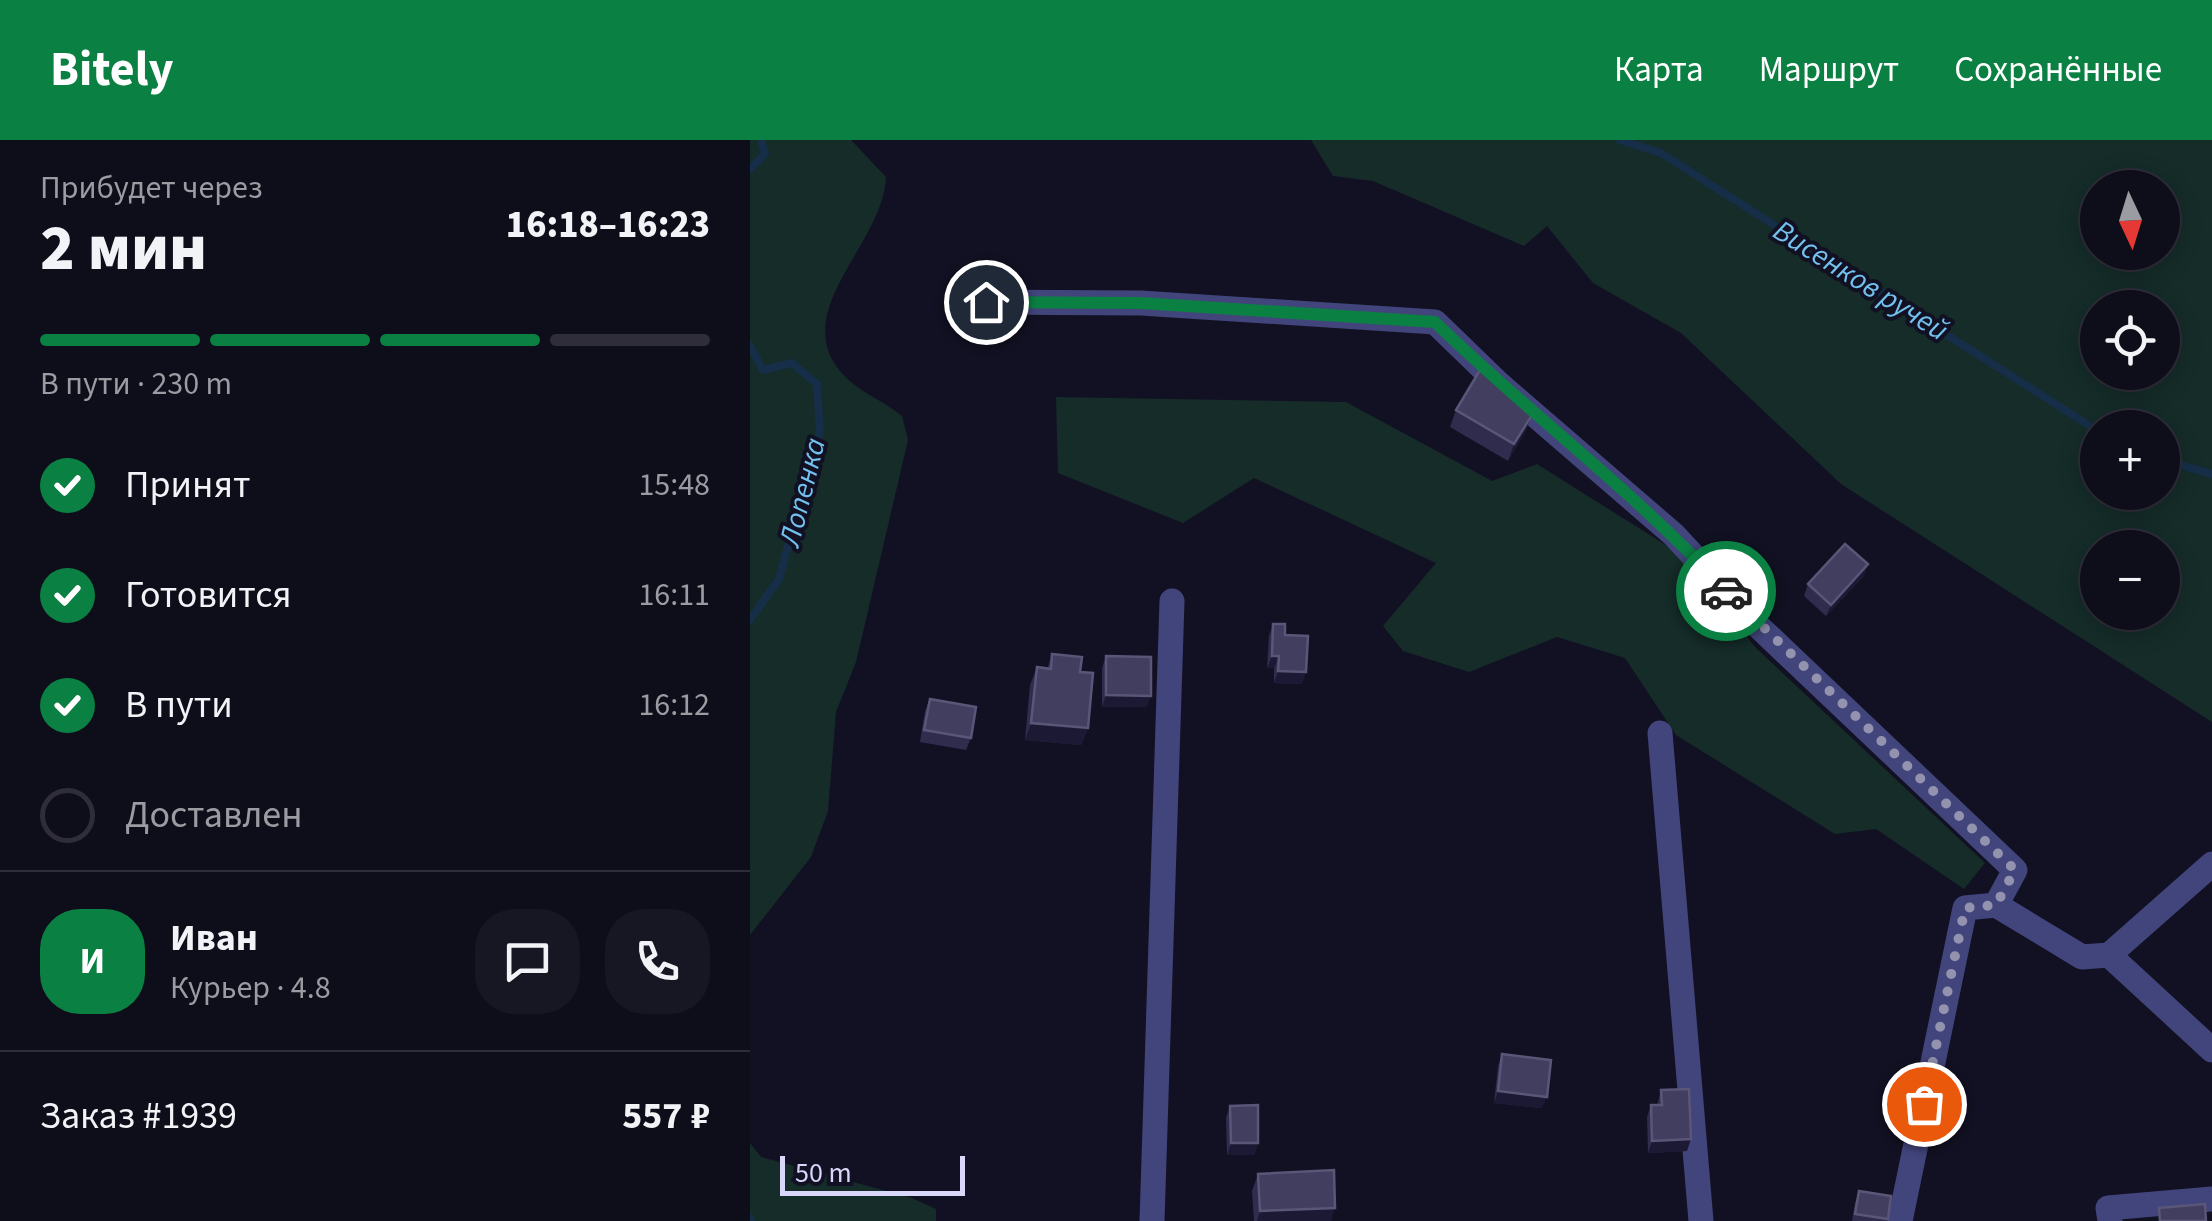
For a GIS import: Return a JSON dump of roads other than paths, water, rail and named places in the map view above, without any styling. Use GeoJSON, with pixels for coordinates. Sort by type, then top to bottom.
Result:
{"type":"FeatureCollection","features":[{"type":"Feature","properties":{"kind":"street"},"geometry":{"type":"LineString","coordinates":[[986,302],[1140,303],[1435,322],[1498,384],[1674,535],[1759,627],[1974,826],[2015,870],[1996,905]]}},
{"type":"Feature","properties":{"kind":"street"},"geometry":{"type":"LineString","coordinates":[[1152,1221],[1172,600]]}},
{"type":"Feature","properties":{"kind":"street"},"geometry":{"type":"LineString","coordinates":[[1660,733],[1701,1221]]}},
{"type":"Feature","properties":{"kind":"street"},"geometry":{"type":"LineString","coordinates":[[1900,1221],[1965,908],[1996,905],[2082,957],[2109,955],[2212,864]]}},
{"type":"Feature","properties":{"kind":"street"},"geometry":{"type":"LineString","coordinates":[[2109,955],[2212,1050]]}},
{"type":"Feature","properties":{"kind":"street"},"geometry":{"type":"LineString","coordinates":[[2110,1221],[2108,1208],[2212,1198]]}},
{"type":"Feature","properties":{"kind":"waterway","name":"Лопенка"},"geometry":{"type":"LineString","coordinates":[[750,169],[765,154],[761,140]]}},
{"type":"Feature","properties":{"kind":"waterway","name":"Висенков ручей"},"geometry":{"type":"LineString","coordinates":[[1620,140],[1661,153],[2080,420]]}},
{"type":"Feature","properties":{"kind":"waterway","name":"Лопенка"},"geometry":{"type":"LineString","coordinates":[[750,346],[763,370],[792,363],[817,384],[820,432],[779,579],[750,620]]}},
{"type":"Feature","properties":{"kind":"waterway","name":"Висенков ручей"},"geometry":{"type":"LineString","coordinates":[[2180,465],[2212,474]]}}]}
